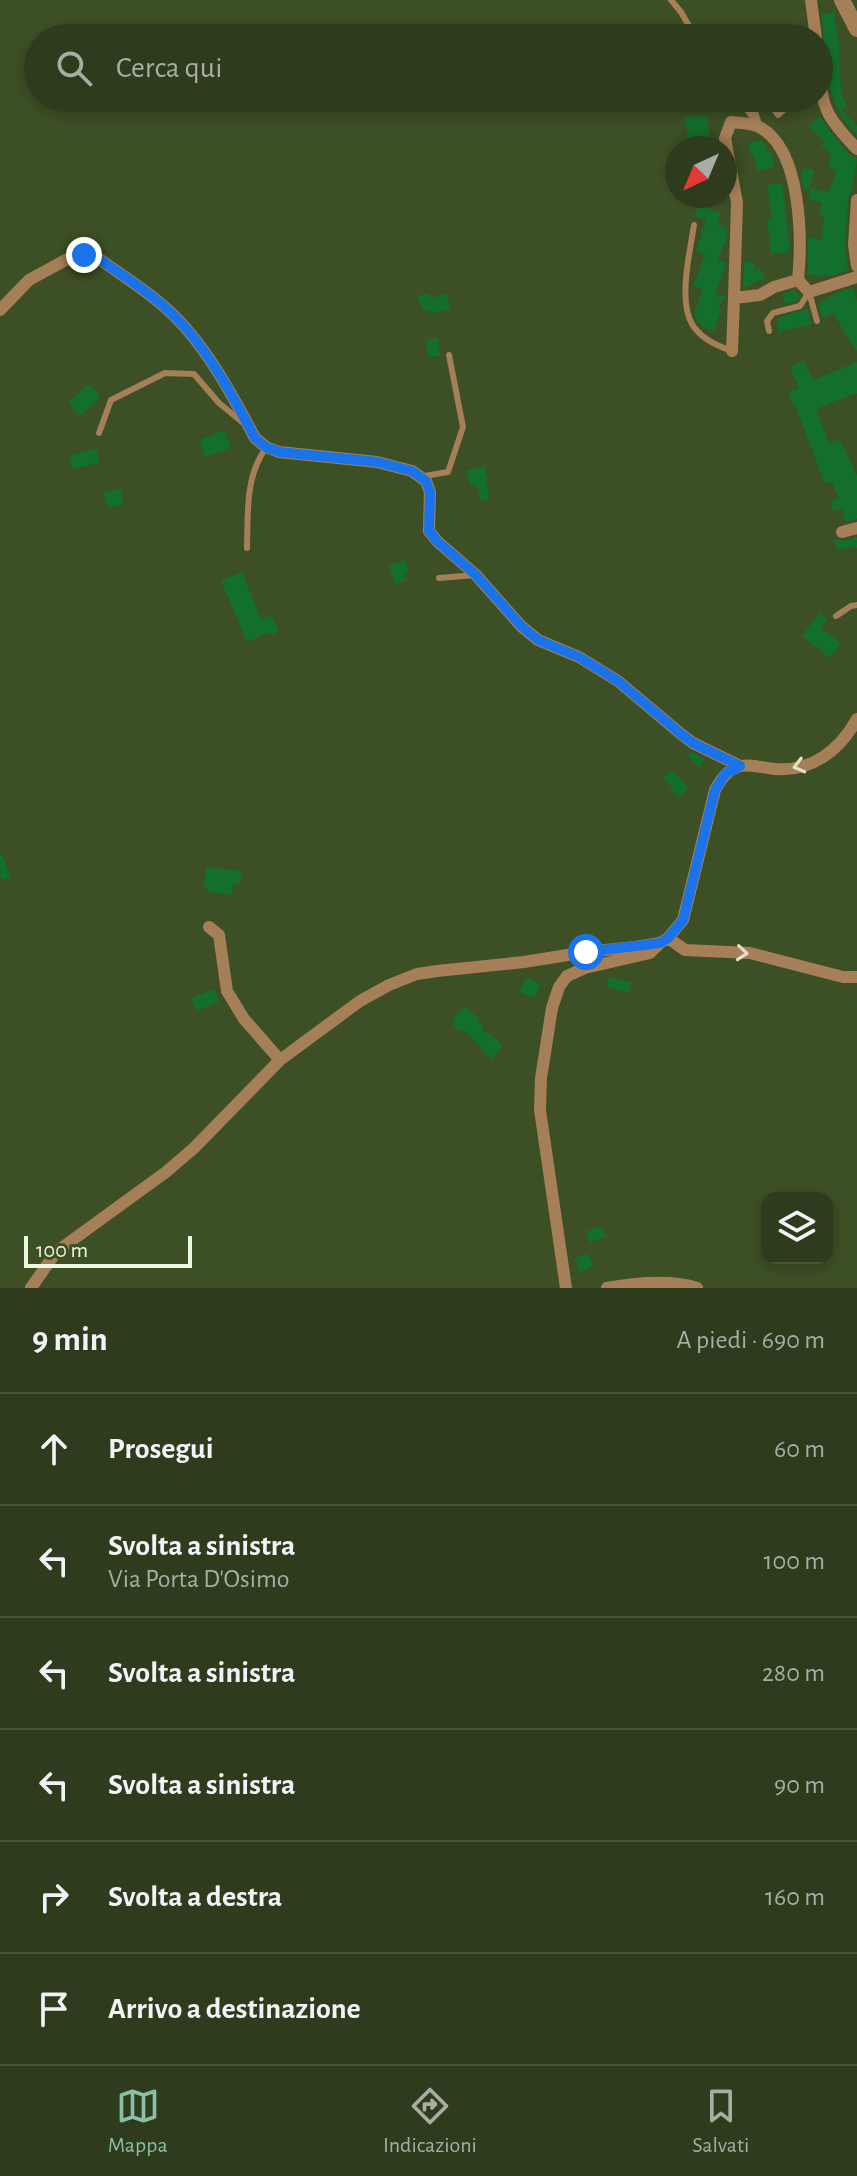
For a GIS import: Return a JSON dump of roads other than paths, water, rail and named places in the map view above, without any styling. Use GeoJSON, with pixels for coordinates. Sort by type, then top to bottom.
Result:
{"type":"FeatureCollection","features":[{"type":"Feature","properties":{"kind":"street"},"geometry":{"type":"LineString","coordinates":[[811,0],[814,24]]}},
{"type":"Feature","properties":{"kind":"street"},"geometry":{"type":"LineString","coordinates":[[842,0],[857,29]]}},
{"type":"Feature","properties":{"kind":"street"},"geometry":{"type":"LineString","coordinates":[[827,112],[836,128],[857,149]]}},
{"type":"Feature","properties":{"kind":"street"},"geometry":{"type":"LineString","coordinates":[[732,351],[737,203],[725,138],[731,122],[760,127],[779,144],[799,211],[801,250],[798,280],[809,292],[857,277]]}},
{"type":"Feature","properties":{"kind":"street"},"geometry":{"type":"LineString","coordinates":[[857,200],[854,245],[857,266]]}},
{"type":"Feature","properties":{"kind":"street"},"geometry":{"type":"LineString","coordinates":[[0,310],[29,280],[73,256],[98,258],[167,309],[182,324],[209,360],[255,438],[266,447],[279,452],[377,462],[412,471],[426,481],[430,492],[429,531],[476,575],[521,626],[538,640],[579,657],[618,681],[693,743],[740,766],[784,769],[820,760],[846,739],[857,719]]}},
{"type":"Feature","properties":{"kind":"street"},"geometry":{"type":"LineString","coordinates":[[734,298],[760,295],[798,280]]}},
{"type":"Feature","properties":{"kind":"street"},"geometry":{"type":"LineString","coordinates":[[842,532],[857,528]]}},
{"type":"Feature","properties":{"kind":"street"},"geometry":{"type":"LineString","coordinates":[[566,1288],[540,1110],[541,1078],[552,1008],[559,987],[567,976],[585,968],[650,953],[683,920],[715,790],[725,774],[740,766]]}},
{"type":"Feature","properties":{"kind":"street"},"geometry":{"type":"LineString","coordinates":[[209,927],[219,935],[227,991],[235,1007],[280,1060]]}},
{"type":"Feature","properties":{"kind":"street"},"geometry":{"type":"LineString","coordinates":[[31,1288],[56,1252],[194,1148],[280,1060],[360,1001],[417,974],[664,941],[685,950],[750,953],[830,975],[857,977]]}},
{"type":"Feature","properties":{"kind":"street"},"geometry":{"type":"LineString","coordinates":[[607,1288],[661,1283],[697,1288]]}},
{"type":"Feature","properties":{"kind":"lane"},"geometry":{"type":"LineString","coordinates":[[671,0],[688,24]]}},
{"type":"Feature","properties":{"kind":"lane"},"geometry":{"type":"LineString","coordinates":[[749,112],[760,127]]}},
{"type":"Feature","properties":{"kind":"lane"},"geometry":{"type":"LineString","coordinates":[[755,112],[760,127]]}},
{"type":"Feature","properties":{"kind":"lane"},"geometry":{"type":"LineString","coordinates":[[694,225],[686,311],[698,332],[716,346],[732,351]]}},
{"type":"Feature","properties":{"kind":"lane"},"geometry":{"type":"LineString","coordinates":[[809,292],[817,321]]}},
{"type":"Feature","properties":{"kind":"lane"},"geometry":{"type":"LineString","coordinates":[[769,331],[767,321],[773,313],[800,306],[809,292]]}},
{"type":"Feature","properties":{"kind":"lane"},"geometry":{"type":"LineString","coordinates":[[420,477],[448,472],[463,427],[449,355]]}},
{"type":"Feature","properties":{"kind":"lane"},"geometry":{"type":"LineString","coordinates":[[99,433],[111,400],[165,373],[194,374],[219,403],[250,428]]}},
{"type":"Feature","properties":{"kind":"lane"},"geometry":{"type":"LineString","coordinates":[[247,548],[249,487],[257,459],[266,447]]}},
{"type":"Feature","properties":{"kind":"lane"},"geometry":{"type":"LineString","coordinates":[[439,578],[476,575]]}},
{"type":"Feature","properties":{"kind":"lane"},"geometry":{"type":"LineString","coordinates":[[836,616],[857,605]]}}]}
